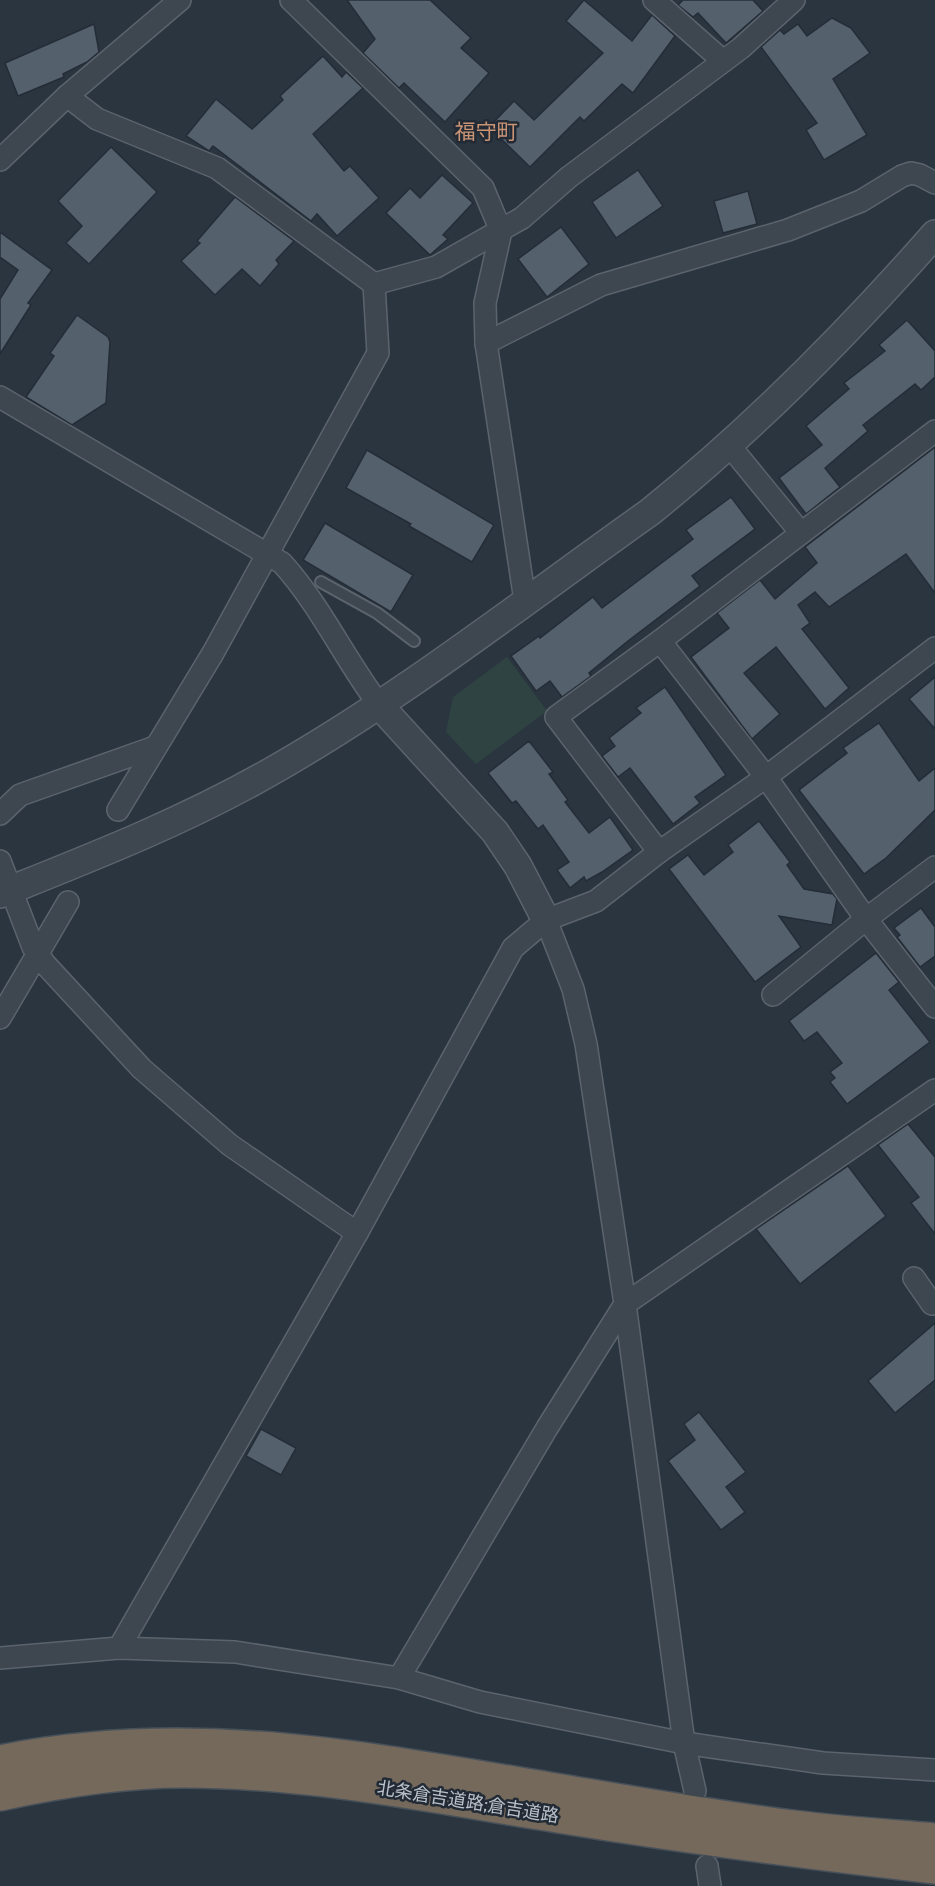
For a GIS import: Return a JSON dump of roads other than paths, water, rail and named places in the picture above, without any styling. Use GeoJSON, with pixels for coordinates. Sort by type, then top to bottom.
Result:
{"type":"FeatureCollection","features":[{"type":"Feature","properties":{"kind":"highway","name":"北条倉吉道路;倉吉道路"},"geometry":{"type":"LineString","coordinates":[[0,1762],[51,1752],[127,1745],[241,1745],[364,1758],[794,1827],[935,1840]]}},
{"type":"Feature","properties":{"kind":"highway","name":"北条倉吉道路;倉吉道路"},"geometry":{"type":"LineString","coordinates":[[0,1794],[55,1782],[128,1774],[182,1771],[239,1773],[358,1785],[791,1851],[935,1867]]}},
{"type":"Feature","properties":{"kind":"street"},"geometry":{"type":"LineString","coordinates":[[0,159],[67,96],[180,0]]}},
{"type":"Feature","properties":{"kind":"street"},"geometry":{"type":"LineString","coordinates":[[291,0],[483,188],[501,231],[485,303],[486,343],[525,601]]}},
{"type":"Feature","properties":{"kind":"street"},"geometry":{"type":"LineString","coordinates":[[654,0],[723,61]]}},
{"type":"Feature","properties":{"kind":"street"},"geometry":{"type":"LineString","coordinates":[[374,284],[436,267],[522,218],[569,177],[723,61],[794,0]]}},
{"type":"Feature","properties":{"kind":"street"},"geometry":{"type":"LineString","coordinates":[[67,96],[98,119],[217,168],[374,284]]}},
{"type":"Feature","properties":{"kind":"street"},"geometry":{"type":"LineString","coordinates":[[486,343],[601,285],[789,230],[850,205],[902,176],[911,173],[935,183]]}},
{"type":"Feature","properties":{"kind":"street"},"geometry":{"type":"LineString","coordinates":[[6,892],[142,837],[184,817],[264,776],[380,706],[650,512],[729,445],[800,376],[935,234]]}},
{"type":"Feature","properties":{"kind":"street"},"geometry":{"type":"LineString","coordinates":[[118,810],[213,653],[378,353],[374,284]]}},
{"type":"Feature","properties":{"kind":"street"},"geometry":{"type":"LineString","coordinates":[[0,397],[268,553],[297,579],[358,677],[380,706],[495,832],[518,866],[546,920],[573,988],[586,1044],[625,1304],[684,1743],[695,1791]]}},
{"type":"Feature","properties":{"kind":"street"},"geometry":{"type":"LineString","coordinates":[[659,852],[556,717],[660,641],[935,431]]}},
{"type":"Feature","properties":{"kind":"street"},"geometry":{"type":"LineString","coordinates":[[729,445],[801,533]]}},
{"type":"Feature","properties":{"kind":"street"},"geometry":{"type":"LineString","coordinates":[[660,641],[766,777],[866,919],[935,1007]]}},
{"type":"Feature","properties":{"kind":"street"},"geometry":{"type":"LineString","coordinates":[[119,1648],[357,1233],[513,948],[546,920],[596,901],[659,852],[766,777],[935,648]]}},
{"type":"Feature","properties":{"kind":"street"},"geometry":{"type":"LineString","coordinates":[[0,814],[20,795],[155,747]]}},
{"type":"Feature","properties":{"kind":"street"},"geometry":{"type":"LineString","coordinates":[[0,861],[6,892],[38,954],[57,979],[142,1069],[230,1145],[357,1233]]}},
{"type":"Feature","properties":{"kind":"street"},"geometry":{"type":"LineString","coordinates":[[773,995],[866,919],[935,867]]}},
{"type":"Feature","properties":{"kind":"street"},"geometry":{"type":"LineString","coordinates":[[0,1018],[68,902]]}},
{"type":"Feature","properties":{"kind":"street"},"geometry":{"type":"LineString","coordinates":[[399,1678],[547,1428],[625,1304],[935,1090]]}},
{"type":"Feature","properties":{"kind":"street"},"geometry":{"type":"LineString","coordinates":[[914,1278],[932,1304],[935,1302]]}},
{"type":"Feature","properties":{"kind":"street"},"geometry":{"type":"LineString","coordinates":[[0,1658],[119,1648],[235,1652],[399,1678],[480,1702],[684,1743],[823,1763],[935,1770]]}},
{"type":"Feature","properties":{"kind":"lane"},"geometry":{"type":"LineString","coordinates":[[321,582],[377,612],[414,641]]}},
{"type":"Feature","properties":{"kind":"district","name":"福守町"},"geometry":{"type":"Point","coordinates":[486,132]}}]}
